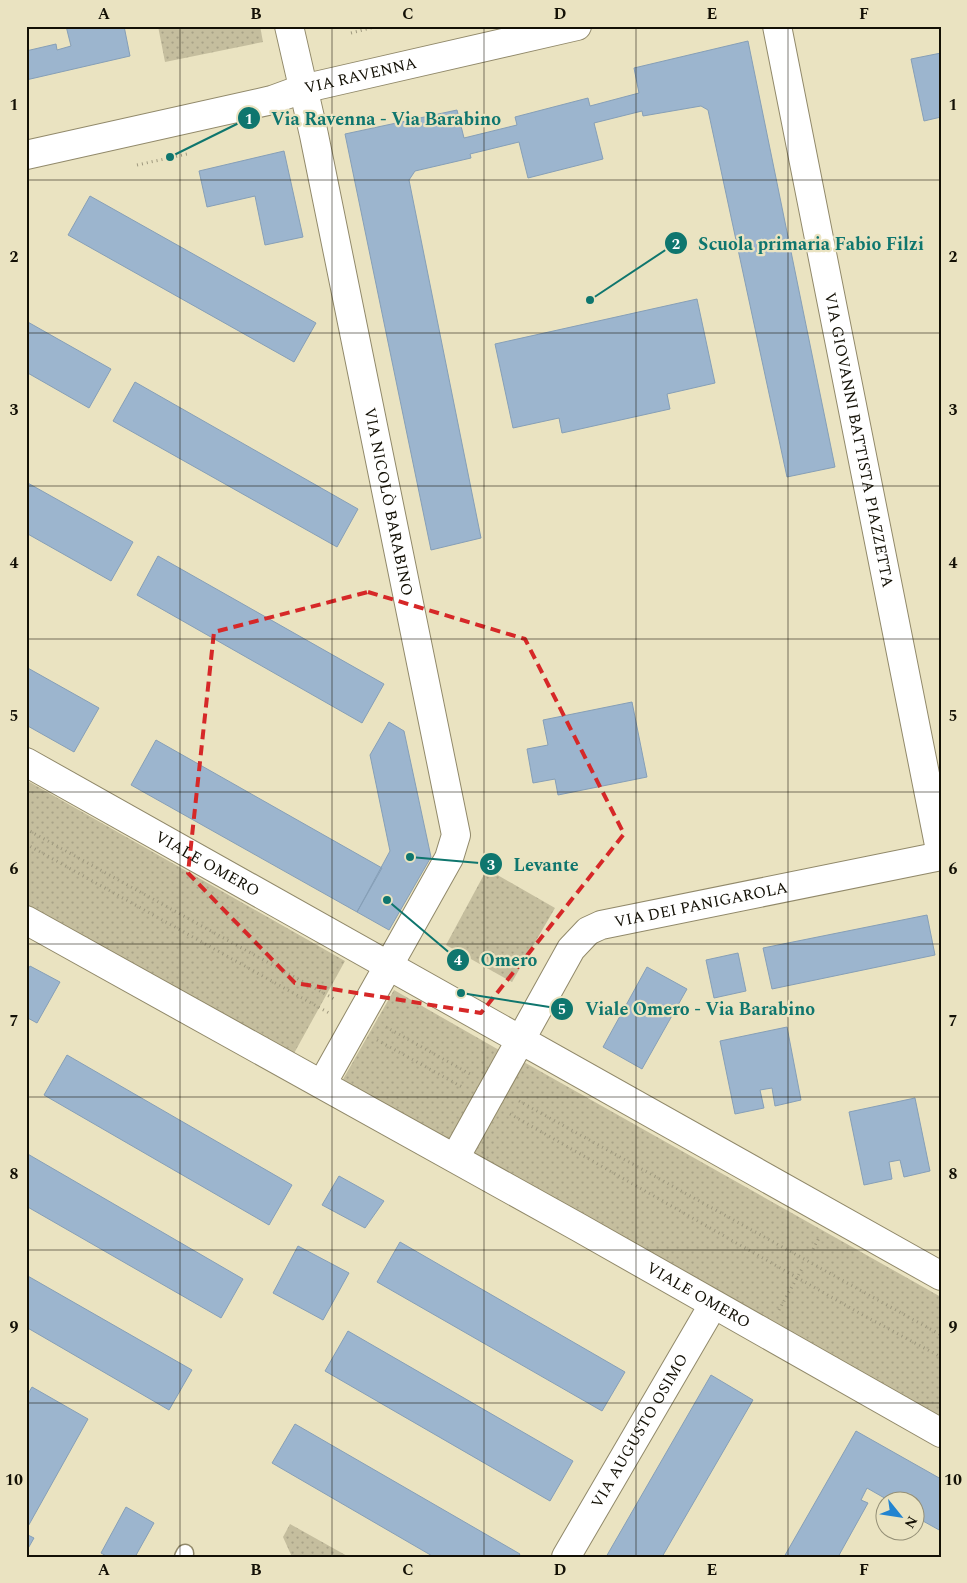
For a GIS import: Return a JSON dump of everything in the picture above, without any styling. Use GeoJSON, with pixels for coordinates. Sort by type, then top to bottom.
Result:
{"type":"FeatureCollection","features":[{"type":"Feature","properties":{"kind":"street","name":"VIA NICOLÒ BARABINO"},"geometry":{"type":"LineString","coordinates":[[289,26],[314,134],[456,827],[454,845],[449,858],[389,965]]}},
{"type":"Feature","properties":{"kind":"street","name":"VIA RAVENNA"},"geometry":{"type":"LineString","coordinates":[[26,155],[272,100],[302,88],[577,26]]}},
{"type":"Feature","properties":{"kind":"street","name":"VIA GIOVANNI BATTISTA PIAZZETTA"},"geometry":{"type":"LineString","coordinates":[[777,26],[941,856]]}},
{"type":"Feature","properties":{"kind":"street","name":"VIALE OMERO"},"geometry":{"type":"LineString","coordinates":[[26,762],[941,1276]]}},
{"type":"Feature","properties":{"kind":"street","name":"VIA DEI PANIGAROLA"},"geometry":{"type":"LineString","coordinates":[[521,1039],[571,949],[588,931],[601,925],[941,856]]}},
{"type":"Feature","properties":{"kind":"street","name":"VIALE OMERO"},"geometry":{"type":"LineString","coordinates":[[26,920],[455,1158],[941,1433]]}},
{"type":"Feature","properties":{"kind":"street"},"geometry":{"type":"LineString","coordinates":[[322,1084],[389,965]]}},
{"type":"Feature","properties":{"kind":"street"},"geometry":{"type":"LineString","coordinates":[[455,1158],[521,1039]]}},
{"type":"Feature","properties":{"kind":"street","name":"VIA AUGUSTO OSIMO"},"geometry":{"type":"LineString","coordinates":[[566,1557],[713,1305]]}},
{"type":"Feature","properties":{"kind":"path"},"geometry":{"type":"LineString","coordinates":[[351,33],[379,26]]}},
{"type":"Feature","properties":{"kind":"path"},"geometry":{"type":"LineString","coordinates":[[137,165],[187,154]]}},
{"type":"Feature","properties":{"kind":"path"},"geometry":{"type":"LineString","coordinates":[[26,828],[340,1002]]}},
{"type":"Feature","properties":{"kind":"path"},"geometry":{"type":"LineString","coordinates":[[26,844],[333,1015]]}},
{"type":"Feature","properties":{"kind":"path"},"geometry":{"type":"LineString","coordinates":[[382,1025],[478,1079]]}},
{"type":"Feature","properties":{"kind":"path"},"geometry":{"type":"LineString","coordinates":[[372,1037],[469,1091]]}},
{"type":"Feature","properties":{"kind":"path"},"geometry":{"type":"LineString","coordinates":[[514,1099],[941,1335]]}},
{"type":"Feature","properties":{"kind":"path"},"geometry":{"type":"LineString","coordinates":[[506,1112],[797,1277],[941,1356]]}},
{"type":"Feature","properties":{"kind":"path"},"geometry":{"type":"LineString","coordinates":[[777,1313],[803,1266]]}},
{"type":"Feature","properties":{"kind":"highlighted area"},"geometry":{"type":"Polygon","coordinates":[[[368,592],[525,639],[624,834],[481,1013],[295,983],[188,873],[214,632],[368,592]]]}},
{"type":"Feature","properties":{"kind":"shaded area"},"geometry":{"type":"Polygon","coordinates":[[[158,26],[260,26],[263,42],[165,62],[158,26]]]}},
{"type":"Feature","properties":{"kind":"shaded area"},"geometry":{"type":"Polygon","coordinates":[[[26,780],[345,961],[292,1057],[26,908],[26,780]]]}},
{"type":"Feature","properties":{"kind":"shaded area"},"geometry":{"type":"Polygon","coordinates":[[[487,869],[555,908],[512,982],[446,945],[487,869]]]}},
{"type":"Feature","properties":{"kind":"shaded area"},"geometry":{"type":"Polygon","coordinates":[[[394,990],[506,1054],[454,1145],[342,1081],[394,990]]]}},
{"type":"Feature","properties":{"kind":"shaded area"},"geometry":{"type":"Polygon","coordinates":[[[522,1061],[941,1297],[941,1419],[469,1154],[522,1061]]]}},
{"type":"Feature","properties":{"kind":"shaded area"},"geometry":{"type":"Polygon","coordinates":[[[290,1524],[349,1557],[292,1557],[283,1537],[290,1524]]]}},
{"type":"Feature","properties":{"kind":"building"},"geometry":{"type":"Polygon","coordinates":[[[66,26],[124,26],[130,56],[26,80],[26,51],[56,44],[57,50],[71,46],[66,26]]]}},
{"type":"Feature","properties":{"kind":"building"},"geometry":{"type":"Polygon","coordinates":[[[748,41],[835,467],[787,477],[708,110],[701,106],[643,116],[642,111],[594,123],[603,159],[528,178],[519,142],[470,154],[471,158],[415,171],[409,180],[481,538],[431,550],[345,134],[457,110],[464,138],[517,125],[515,117],[588,98],[590,106],[639,93],[634,68],[748,41]]]}},
{"type":"Feature","properties":{"kind":"building"},"geometry":{"type":"Polygon","coordinates":[[[941,53],[941,117],[924,121],[911,59],[941,53]]]}},
{"type":"Feature","properties":{"kind":"building"},"geometry":{"type":"Polygon","coordinates":[[[284,151],[303,237],[265,245],[255,196],[207,207],[199,171],[284,151]]]}},
{"type":"Feature","properties":{"kind":"building"},"geometry":{"type":"Polygon","coordinates":[[[90,196],[316,323],[294,362],[68,235],[90,196]]]}},
{"type":"Feature","properties":{"kind":"building"},"geometry":{"type":"Polygon","coordinates":[[[697,299],[715,383],[667,394],[670,409],[562,433],[559,418],[513,428],[495,344],[697,299]]]}},
{"type":"Feature","properties":{"kind":"building"},"geometry":{"type":"Polygon","coordinates":[[[26,321],[111,369],[89,408],[26,372],[26,321]]]}},
{"type":"Feature","properties":{"kind":"building"},"geometry":{"type":"Polygon","coordinates":[[[135,382],[358,509],[337,547],[113,421],[135,382]]]}},
{"type":"Feature","properties":{"kind":"building"},"geometry":{"type":"Polygon","coordinates":[[[26,482],[133,542],[111,581],[26,533],[26,482]]]}},
{"type":"Feature","properties":{"kind":"building"},"geometry":{"type":"Polygon","coordinates":[[[158,556],[384,684],[362,723],[137,595],[158,556]]]}},
{"type":"Feature","properties":{"kind":"building"},"geometry":{"type":"Polygon","coordinates":[[[26,667],[99,708],[74,752],[26,725],[26,667]]]}},
{"type":"Feature","properties":{"kind":"building"},"geometry":{"type":"Polygon","coordinates":[[[632,702],[647,777],[558,795],[555,779],[533,783],[527,749],[548,745],[543,720],[632,702]]]}},
{"type":"Feature","properties":{"kind":"building"},"geometry":{"type":"Polygon","coordinates":[[[389,722],[404,731],[431,857],[389,930],[357,912],[390,851],[370,755],[389,722]]]}},
{"type":"Feature","properties":{"kind":"building"},"geometry":{"type":"Polygon","coordinates":[[[156,740],[382,868],[357,912],[131,785],[156,740]]]}},
{"type":"Feature","properties":{"kind":"building"},"geometry":{"type":"Polygon","coordinates":[[[927,915],[935,955],[772,989],[763,948],[927,915]]]}},
{"type":"Feature","properties":{"kind":"building"},"geometry":{"type":"Polygon","coordinates":[[[738,953],[746,991],[714,998],[706,960],[738,953]]]}},
{"type":"Feature","properties":{"kind":"building"},"geometry":{"type":"Polygon","coordinates":[[[30,966],[60,982],[37,1023],[26,1017],[26,973],[30,966]]]}},
{"type":"Feature","properties":{"kind":"building"},"geometry":{"type":"Polygon","coordinates":[[[647,967],[687,989],[642,1069],[603,1047],[647,967]]]}},
{"type":"Feature","properties":{"kind":"building"},"geometry":{"type":"Polygon","coordinates":[[[787,1027],[801,1100],[775,1106],[772,1088],[760,1090],[764,1108],[735,1114],[720,1041],[787,1027]]]}},
{"type":"Feature","properties":{"kind":"building"},"geometry":{"type":"Polygon","coordinates":[[[67,1055],[292,1185],[269,1225],[44,1095],[67,1055]]]}},
{"type":"Feature","properties":{"kind":"building"},"geometry":{"type":"Polygon","coordinates":[[[915,1098],[930,1171],[904,1177],[900,1160],[889,1162],[892,1179],[864,1185],[849,1112],[915,1098]]]}},
{"type":"Feature","properties":{"kind":"building"},"geometry":{"type":"Polygon","coordinates":[[[26,1153],[243,1279],[221,1318],[26,1206],[26,1153]]]}},
{"type":"Feature","properties":{"kind":"building"},"geometry":{"type":"Polygon","coordinates":[[[339,1176],[384,1201],[365,1228],[322,1205],[339,1176]]]}},
{"type":"Feature","properties":{"kind":"building"},"geometry":{"type":"Polygon","coordinates":[[[400,1242],[625,1372],[602,1411],[377,1282],[400,1242]]]}},
{"type":"Feature","properties":{"kind":"building"},"geometry":{"type":"Polygon","coordinates":[[[298,1246],[349,1273],[323,1320],[273,1293],[298,1246]]]}},
{"type":"Feature","properties":{"kind":"building"},"geometry":{"type":"Polygon","coordinates":[[[26,1275],[192,1370],[169,1410],[26,1327],[26,1275]]]}},
{"type":"Feature","properties":{"kind":"building"},"geometry":{"type":"Polygon","coordinates":[[[348,1331],[573,1461],[550,1501],[325,1371],[348,1331]]]}},
{"type":"Feature","properties":{"kind":"building"},"geometry":{"type":"Polygon","coordinates":[[[711,1375],[753,1400],[662,1557],[606,1557],[711,1375]]]}},
{"type":"Feature","properties":{"kind":"building"},"geometry":{"type":"Polygon","coordinates":[[[32,1387],[88,1419],[26,1530],[26,1397],[32,1387]]]}},
{"type":"Feature","properties":{"kind":"building"},"geometry":{"type":"Polygon","coordinates":[[[295,1424],[520,1554],[518,1557],[434,1557],[272,1463],[295,1424]]]}},
{"type":"Feature","properties":{"kind":"building"},"geometry":{"type":"Polygon","coordinates":[[[856,1431],[941,1479],[941,1531],[924,1522],[924,1490],[874,1490],[874,1492],[867,1488],[861,1500],[868,1503],[838,1557],[784,1557],[856,1431]]]}},
{"type":"Feature","properties":{"kind":"building"},"geometry":{"type":"Polygon","coordinates":[[[126,1507],[154,1523],[135,1557],[108,1557],[101,1553],[126,1507]]]}},
{"type":"Feature","properties":{"kind":"building"},"geometry":{"type":"Polygon","coordinates":[[[26,1534],[34,1538],[26,1552],[26,1534]]]}},
{"type":"Feature","properties":{"kind":"place","name":"Via Ravenna - Via Barabino"},"geometry":{"type":"Point","coordinates":[170,157]}},
{"type":"Feature","properties":{"kind":"place","name":"Scuola primaria Fabio Filzi"},"geometry":{"type":"Point","coordinates":[590,300]}},
{"type":"Feature","properties":{"kind":"place","name":"Levante"},"geometry":{"type":"Point","coordinates":[410,857]}},
{"type":"Feature","properties":{"kind":"place","name":"Omero"},"geometry":{"type":"Point","coordinates":[387,900]}},
{"type":"Feature","properties":{"kind":"place","name":"Viale Omero - Via Barabino"},"geometry":{"type":"Point","coordinates":[461,993]}}]}
